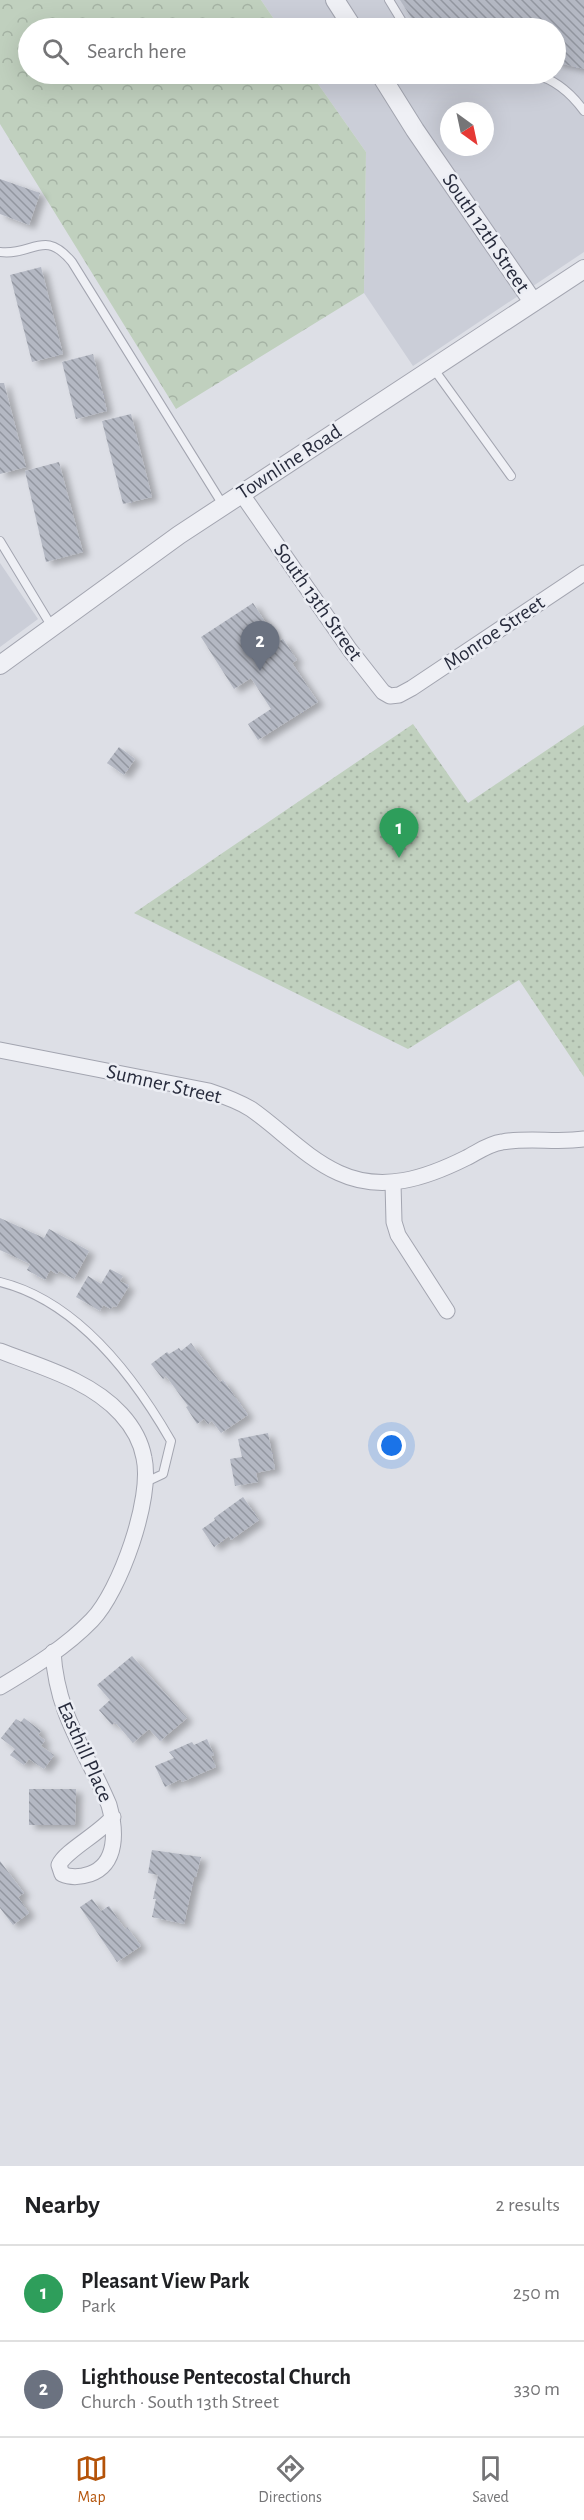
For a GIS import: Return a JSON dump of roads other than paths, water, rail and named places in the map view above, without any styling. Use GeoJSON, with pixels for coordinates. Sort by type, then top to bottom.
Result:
{"type":"FeatureCollection","features":[{"type":"Feature","properties":{"kind":"street"},"geometry":{"type":"LineString","coordinates":[[335,0],[346,18]]}},
{"type":"Feature","properties":{"kind":"street","name":"South 12th Street"},"geometry":{"type":"LineString","coordinates":[[386,84],[415,130],[534,302]]}},
{"type":"Feature","properties":{"kind":"street","name":"Townline Road"},"geometry":{"type":"LineString","coordinates":[[0,665],[223,505],[584,269]]}},
{"type":"Feature","properties":{"kind":"street","name":"South 13th Street"},"geometry":{"type":"LineString","coordinates":[[241,493],[350,650],[383,692],[390,696],[404,692]]}},
{"type":"Feature","properties":{"kind":"street","name":"Monroe Street"},"geometry":{"type":"LineString","coordinates":[[404,692],[584,573]]}},
{"type":"Feature","properties":{"kind":"street","name":"Sumner Street"},"geometry":{"type":"LineString","coordinates":[[0,1050],[220,1095],[250,1109],[322,1165],[342,1175],[364,1181],[393,1183],[434,1173],[473,1155],[487,1145],[518,1140],[566,1141],[584,1138]]}},
{"type":"Feature","properties":{"kind":"street"},"geometry":{"type":"LineString","coordinates":[[393,1183],[394,1222],[398,1235],[447,1311]]}},
{"type":"Feature","properties":{"kind":"street"},"geometry":{"type":"LineString","coordinates":[[0,1351],[86,1387],[119,1412],[140,1443],[146,1482],[138,1522],[114,1587],[92,1620],[53,1652],[0,1687]]}},
{"type":"Feature","properties":{"kind":"street","name":"Easthill Place"},"geometry":{"type":"LineString","coordinates":[[53,1652],[56,1681],[66,1716],[105,1794],[113,1817]]}},
{"type":"Feature","properties":{"kind":"lane"},"geometry":{"type":"LineString","coordinates":[[389,0],[400,18]]}},
{"type":"Feature","properties":{"kind":"lane"},"geometry":{"type":"LineString","coordinates":[[555,84],[568,92],[584,111]]}},
{"type":"Feature","properties":{"kind":"lane"},"geometry":{"type":"LineString","coordinates":[[0,252],[46,244],[61,249],[72,262],[223,505]]}},
{"type":"Feature","properties":{"kind":"lane"},"geometry":{"type":"LineString","coordinates":[[433,368],[511,476]]}},
{"type":"Feature","properties":{"kind":"lane"},"geometry":{"type":"LineString","coordinates":[[0,541],[52,627]]}},
{"type":"Feature","properties":{"kind":"lane"},"geometry":{"type":"LineString","coordinates":[[0,1282],[24,1288],[54,1304],[102,1346],[152,1408],[171,1441],[163,1474],[146,1482]]}},
{"type":"Feature","properties":{"kind":"place","name":"Lighthouse Pentecostal Church"},"geometry":{"type":"Point","coordinates":[260,671]}},
{"type":"Feature","properties":{"kind":"place","name":"Pleasant View Park"},"geometry":{"type":"Point","coordinates":[399,858]}}]}
